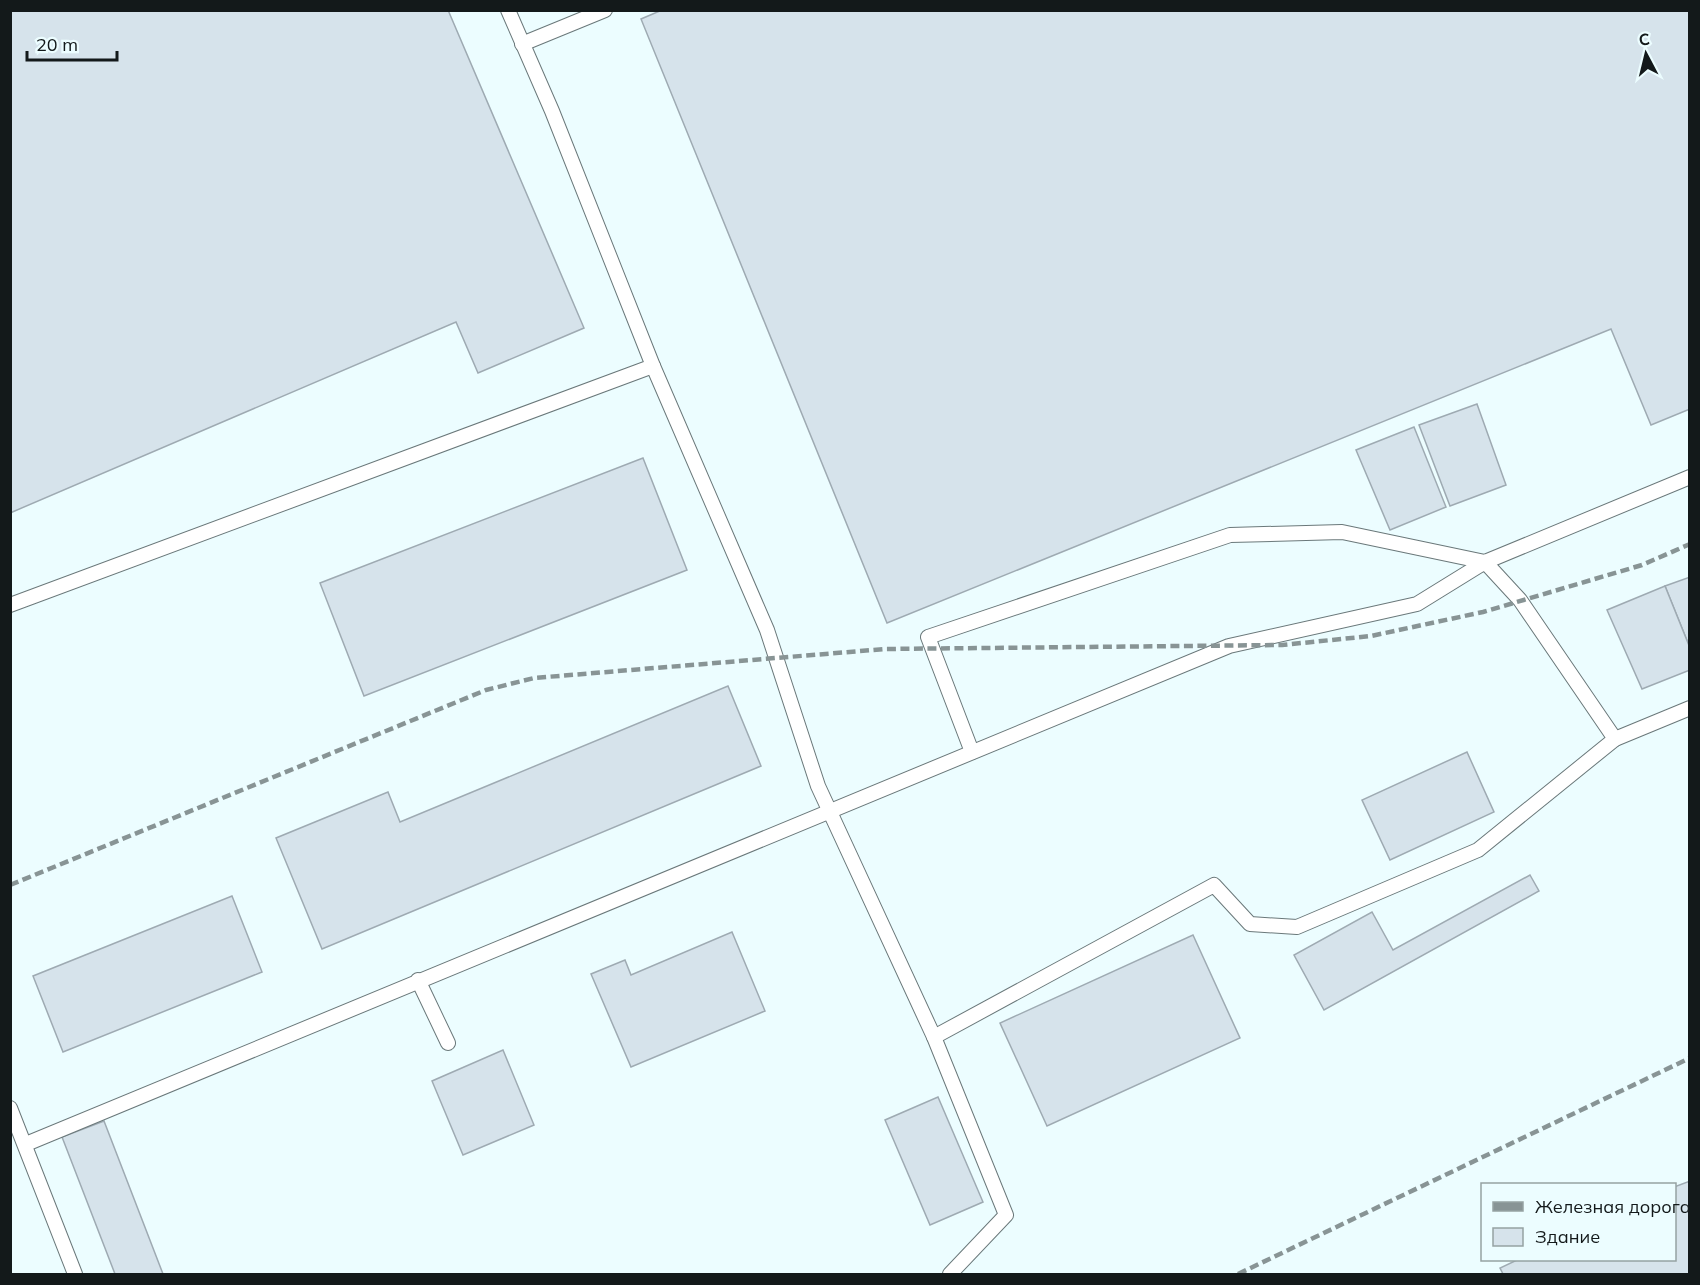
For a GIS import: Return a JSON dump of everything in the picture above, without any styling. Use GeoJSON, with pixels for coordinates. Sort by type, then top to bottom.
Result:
{"type":"FeatureCollection","features":[{"type":"Feature","properties":{"kind":"lane"},"geometry":{"type":"LineString","coordinates":[[508,10],[653,366],[767,630],[818,786],[934,1037],[1006,1215],[950,1275]]}},
{"type":"Feature","properties":{"kind":"lane"},"geometry":{"type":"LineString","coordinates":[[522,44],[605,10]]}},
{"type":"Feature","properties":{"kind":"lane"},"geometry":{"type":"LineString","coordinates":[[10,605],[653,366]]}},
{"type":"Feature","properties":{"kind":"lane"},"geometry":{"type":"LineString","coordinates":[[26,1144],[1229,646],[1417,604],[1485,562],[1689,477]]}},
{"type":"Feature","properties":{"kind":"lane"},"geometry":{"type":"LineString","coordinates":[[972,752],[928,637],[1230,536],[1342,532],[1485,562],[1520,600],[1614,739]]}},
{"type":"Feature","properties":{"kind":"lane"},"geometry":{"type":"LineString","coordinates":[[934,1037],[1214,885],[1250,924],[1297,927],[1478,850],[1614,739],[1689,708]]}},
{"type":"Feature","properties":{"kind":"lane"},"geometry":{"type":"LineString","coordinates":[[418,980],[448,1043]]}},
{"type":"Feature","properties":{"kind":"lane"},"geometry":{"type":"LineString","coordinates":[[10,1108],[26,1144],[75,1275]]}},
{"type":"Feature","properties":{"kind":"building"},"geometry":{"type":"Polygon","coordinates":[[[10,10],[448,10],[584,328],[478,373],[456,322],[10,513],[10,10]]]}},
{"type":"Feature","properties":{"kind":"building"},"geometry":{"type":"Polygon","coordinates":[[[662,10],[1690,10],[1690,409],[1651,425],[1611,329],[887,623],[641,19],[662,10]]]}},
{"type":"Feature","properties":{"kind":"building"},"geometry":{"type":"Polygon","coordinates":[[[1477,404],[1506,485],[1450,506],[1419,425],[1477,404]]]}},
{"type":"Feature","properties":{"kind":"building"},"geometry":{"type":"Polygon","coordinates":[[[1414,427],[1446,507],[1390,530],[1356,450],[1414,427]]]}},
{"type":"Feature","properties":{"kind":"building"},"geometry":{"type":"Polygon","coordinates":[[[643,458],[687,570],[364,696],[320,583],[643,458]]]}},
{"type":"Feature","properties":{"kind":"building"},"geometry":{"type":"Polygon","coordinates":[[[1690,577],[1690,648],[1665,586],[1690,577]]]}},
{"type":"Feature","properties":{"kind":"building"},"geometry":{"type":"Polygon","coordinates":[[[1665,586],[1690,648],[1690,670],[1642,689],[1607,610],[1665,586]]]}},
{"type":"Feature","properties":{"kind":"building"},"geometry":{"type":"Polygon","coordinates":[[[728,686],[761,766],[322,949],[276,838],[388,792],[400,822],[728,686]]]}},
{"type":"Feature","properties":{"kind":"building"},"geometry":{"type":"Polygon","coordinates":[[[1467,752],[1494,812],[1390,860],[1362,800],[1467,752]]]}},
{"type":"Feature","properties":{"kind":"building"},"geometry":{"type":"Polygon","coordinates":[[[1530,875],[1539,891],[1324,1010],[1294,955],[1372,912],[1393,950],[1530,875]]]}},
{"type":"Feature","properties":{"kind":"building"},"geometry":{"type":"Polygon","coordinates":[[[232,896],[262,972],[63,1052],[33,976],[232,896]]]}},
{"type":"Feature","properties":{"kind":"building"},"geometry":{"type":"Polygon","coordinates":[[[732,932],[765,1011],[631,1067],[591,974],[625,960],[631,975],[732,932]]]}},
{"type":"Feature","properties":{"kind":"building"},"geometry":{"type":"Polygon","coordinates":[[[1193,935],[1240,1038],[1047,1126],[1000,1023],[1193,935]]]}},
{"type":"Feature","properties":{"kind":"building"},"geometry":{"type":"Polygon","coordinates":[[[503,1050],[534,1125],[463,1155],[432,1081],[503,1050]]]}},
{"type":"Feature","properties":{"kind":"building"},"geometry":{"type":"Polygon","coordinates":[[[938,1097],[983,1202],[930,1225],[885,1120],[938,1097]]]}},
{"type":"Feature","properties":{"kind":"building"},"geometry":{"type":"Polygon","coordinates":[[[104,1121],[163,1274],[115,1274],[62,1137],[104,1121]]]}},
{"type":"Feature","properties":{"kind":"building"},"geometry":{"type":"Polygon","coordinates":[[[1690,1181],[1690,1274],[1503,1274],[1500,1268],[1515,1261],[1676,1261],[1676,1186],[1690,1181]]]}},
{"type":"Feature","properties":{"kind":"railway"},"geometry":{"type":"LineString","coordinates":[[10,885],[486,690],[534,678],[885,649],[1282,645],[1371,636],[1483,612],[1642,565],[1690,544]]}},
{"type":"Feature","properties":{"kind":"railway"},"geometry":{"type":"LineString","coordinates":[[1238,1274],[1690,1058]]}}]}
